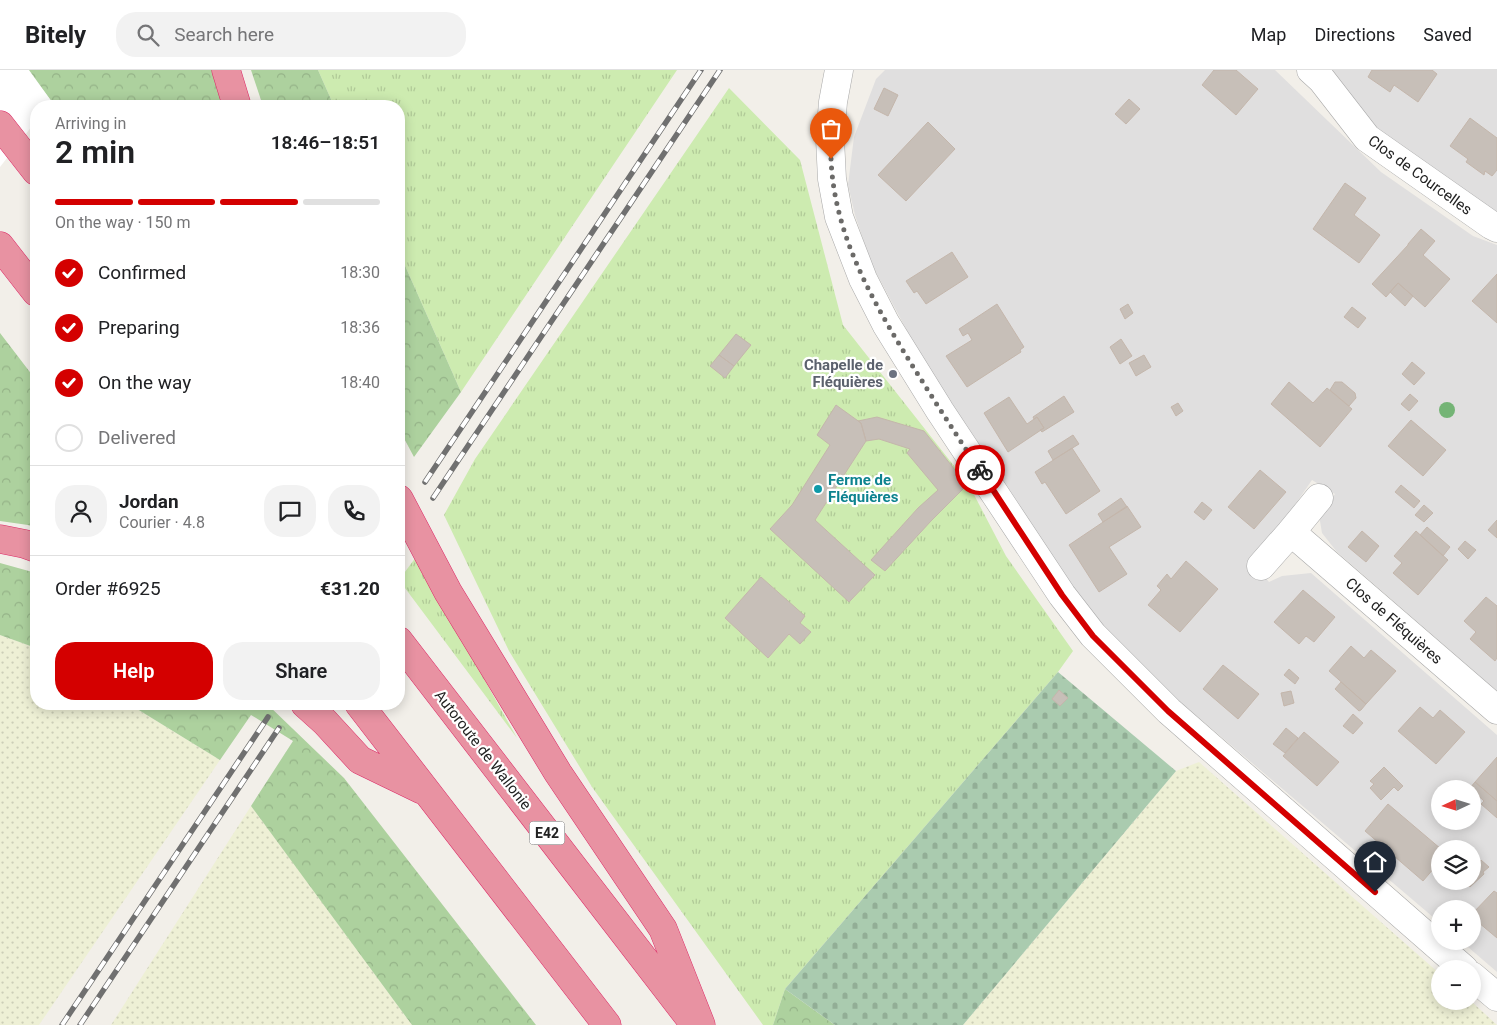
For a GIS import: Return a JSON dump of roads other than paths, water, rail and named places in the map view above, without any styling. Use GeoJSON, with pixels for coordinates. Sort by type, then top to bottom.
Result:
{"type":"FeatureCollection","features":[{"type":"Feature","properties":{"kind":"highway"},"geometry":{"type":"LineString","coordinates":[[226,70],[235,100]]}},
{"type":"Feature","properties":{"kind":"highway"},"geometry":{"type":"LineString","coordinates":[[0,125],[30,163]]}},
{"type":"Feature","properties":{"kind":"highway"},"geometry":{"type":"LineString","coordinates":[[0,246],[30,284]]}},
{"type":"Feature","properties":{"kind":"highway"},"geometry":{"type":"LineString","coordinates":[[405,510],[448,592],[553,764],[663,929],[701,1025]]}},
{"type":"Feature","properties":{"kind":"highway"},"geometry":{"type":"LineString","coordinates":[[0,539],[30,546]]}},
{"type":"Feature","properties":{"kind":"highway","name":"Autoroute de Wallonie"},"geometry":{"type":"LineString","coordinates":[[405,649],[695,1025]]}},
{"type":"Feature","properties":{"kind":"highway"},"geometry":{"type":"LineString","coordinates":[[312,710],[360,760],[428,793]]}},
{"type":"Feature","properties":{"kind":"highway"},"geometry":{"type":"LineString","coordinates":[[364,710],[607,1025]]}},
{"type":"Feature","properties":{"kind":"street"},"geometry":{"type":"LineString","coordinates":[[839,70],[833,102],[830,139],[832,179],[838,212],[863,279],[886,324],[940,410],[1062,595],[1093,636],[1168,711],[1454,960]]}},
{"type":"Feature","properties":{"kind":"street","name":"Clos de Courcelles"},"geometry":{"type":"LineString","coordinates":[[1311,70],[1322,80],[1367,138],[1490,225],[1497,228]]}},
{"type":"Feature","properties":{"kind":"street"},"geometry":{"type":"LineString","coordinates":[[1261,566],[1319,498]]}},
{"type":"Feature","properties":{"kind":"street","name":"Clos de Fléquières"},"geometry":{"type":"LineString","coordinates":[[1291,532],[1497,710]]}},
{"type":"Feature","properties":{"kind":"street"},"geometry":{"type":"LineString","coordinates":[[1481,984],[1497,997]]}},
{"type":"Feature","properties":{"kind":"railway"},"geometry":{"type":"LineString","coordinates":[[425,482],[701,70]]}},
{"type":"Feature","properties":{"kind":"railway"},"geometry":{"type":"LineString","coordinates":[[433,498],[720,70]]}},
{"type":"Feature","properties":{"kind":"railway"},"geometry":{"type":"LineString","coordinates":[[62,1025],[268,717]]}},
{"type":"Feature","properties":{"kind":"railway"},"geometry":{"type":"LineString","coordinates":[[80,1025],[279,728]]}},
{"type":"Feature","properties":{"kind":"place","name":"Chapelle de Fléquières"},"geometry":{"type":"Point","coordinates":[893,374]}},
{"type":"Feature","properties":{"kind":"place","name":"Ferme de Fléquières"},"geometry":{"type":"Point","coordinates":[818,489]}}]}
